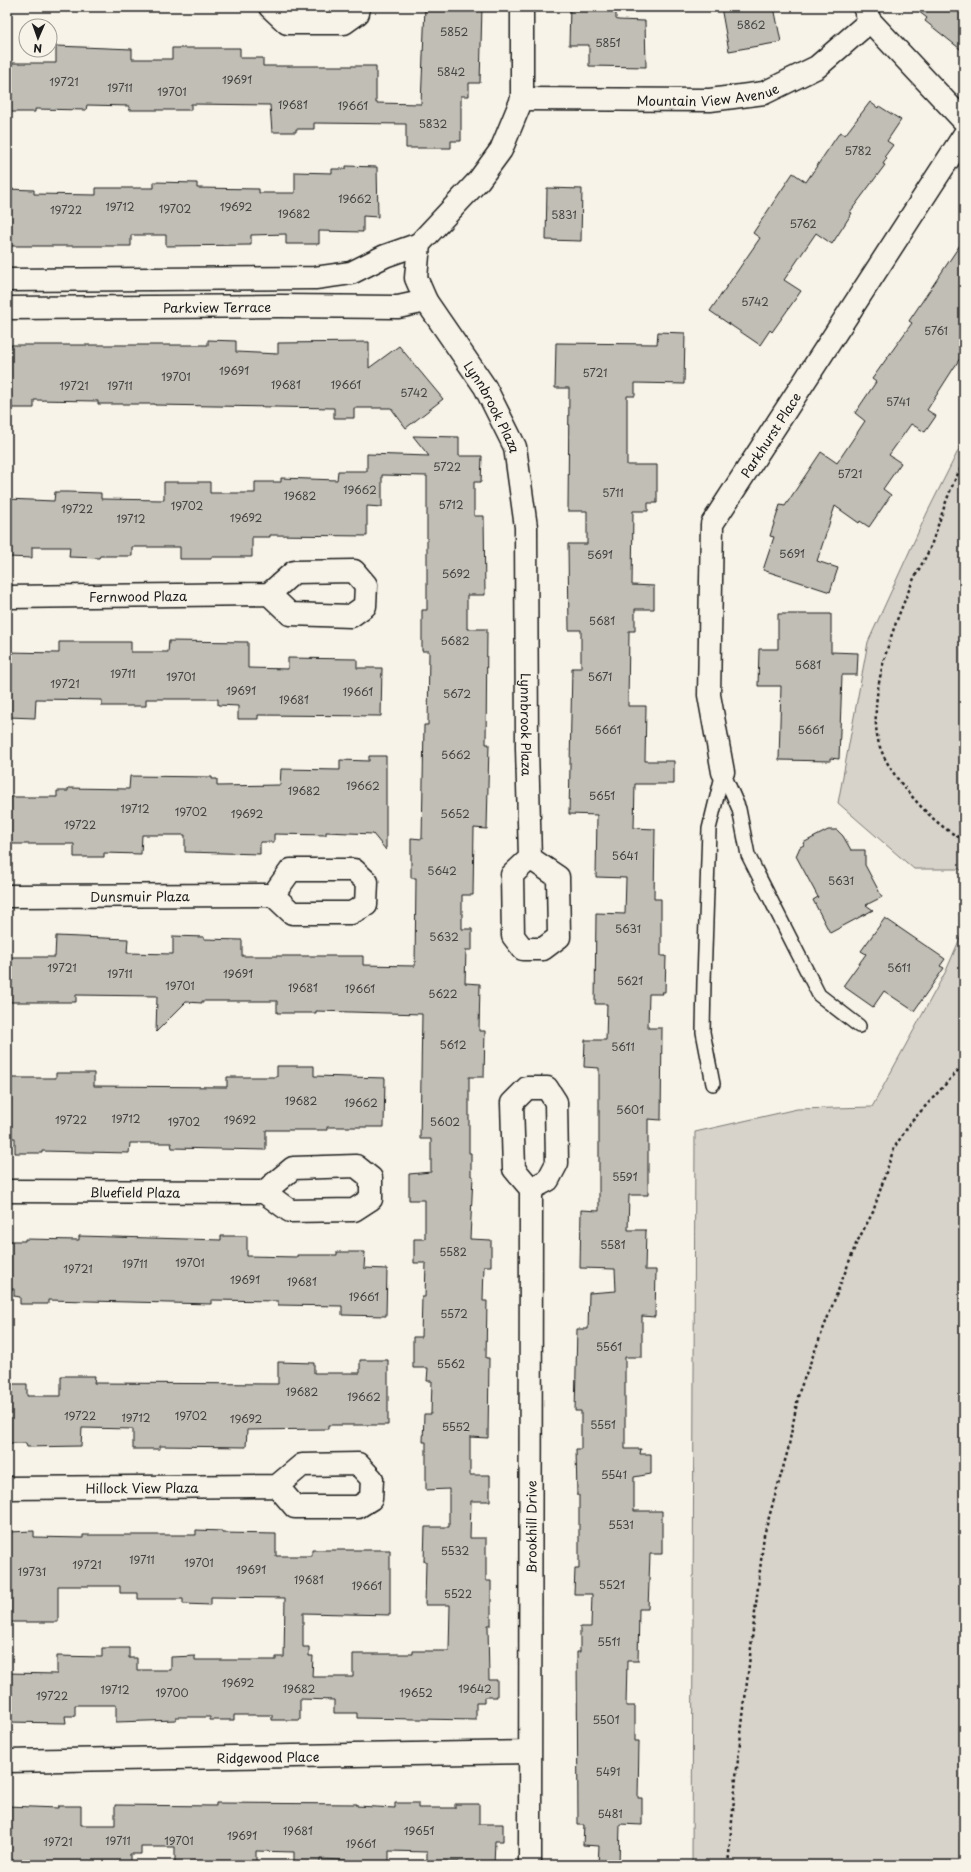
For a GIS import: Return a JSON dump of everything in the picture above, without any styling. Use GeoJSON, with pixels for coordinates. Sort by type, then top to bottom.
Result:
{"type":"FeatureCollection","features":[{"type":"Feature","properties":{"kind":"street"},"geometry":{"type":"LineString","coordinates":[[270,7],[287,23],[344,23],[358,13],[358,7]]}},
{"type":"Feature","properties":{"kind":"street"},"geometry":{"type":"LineString","coordinates":[[419,244],[480,180],[501,150],[522,99],[522,7]]}},
{"type":"Feature","properties":{"kind":"street"},"geometry":{"type":"LineString","coordinates":[[867,14],[964,121]]}},
{"type":"Feature","properties":{"kind":"street","name":"Mountain View Avenue"},"geometry":{"type":"LineString","coordinates":[[522,99],[710,100],[764,93],[817,67],[867,14]]}},
{"type":"Feature","properties":{"kind":"street","name":"Parkhurst Place"},"geometry":{"type":"LineString","coordinates":[[723,772],[709,695],[712,524],[964,135]]}},
{"type":"Feature","properties":{"kind":"street","name":"Parkview Terrace"},"geometry":{"type":"LineString","coordinates":[[7,280],[251,280],[315,278],[352,273],[385,256],[419,244]]}},
{"type":"Feature","properties":{"kind":"street","name":"Lynnbrook Plaza"},"geometry":{"type":"LineString","coordinates":[[419,244],[416,278],[426,301],[485,387],[515,447],[526,527],[527,748],[530,858]]}},
{"type":"Feature","properties":{"kind":"street"},"geometry":{"type":"LineString","coordinates":[[88,280],[88,309]]}},
{"type":"Feature","properties":{"kind":"street"},"geometry":{"type":"LineString","coordinates":[[250,306],[251,280]]}},
{"type":"Feature","properties":{"kind":"street","name":"Parkview Terrace"},"geometry":{"type":"LineString","coordinates":[[7,308],[88,309],[250,306],[398,307],[426,301]]}},
{"type":"Feature","properties":{"kind":"street","name":"Fernwood Plaza"},"geometry":{"type":"LineString","coordinates":[[7,597],[269,594]]}},
{"type":"Feature","properties":{"kind":"street","name":"Dunsmuir Plaza"},"geometry":{"type":"LineString","coordinates":[[7,896],[273,895]]}},
{"type":"Feature","properties":{"kind":"street","name":"Brookhill Drive"},"geometry":{"type":"LineString","coordinates":[[530,1865],[531,1189]]}},
{"type":"Feature","properties":{"kind":"street","name":"Bluefield Plaza"},"geometry":{"type":"LineString","coordinates":[[7,1191],[264,1192]]}},
{"type":"Feature","properties":{"kind":"street","name":"Hillock View Plaza"},"geometry":{"type":"LineString","coordinates":[[7,1488],[277,1486]]}},
{"type":"Feature","properties":{"kind":"street","name":"Ridgewood Place"},"geometry":{"type":"LineString","coordinates":[[7,1761],[529,1752]]}},
{"type":"Feature","properties":{"kind":"lane"},"geometry":{"type":"LineString","coordinates":[[723,772],[739,809],[748,855],[819,995],[859,1026]]}},
{"type":"Feature","properties":{"kind":"lane"},"geometry":{"type":"LineString","coordinates":[[713,1084],[703,1032],[704,981],[709,830],[723,772]]}},
{"type":"Feature","properties":{"kind":"path"},"geometry":{"type":"LineString","coordinates":[[964,463],[944,508],[930,548],[913,582],[888,644],[880,679],[877,709],[877,736],[885,758],[901,784],[923,810],[951,834],[964,840]]}},
{"type":"Feature","properties":{"kind":"path"},"geometry":{"type":"LineString","coordinates":[[728,1865],[736,1769],[764,1535],[788,1450],[799,1392],[856,1244],[873,1212],[886,1168],[894,1148],[911,1122],[964,1064]]}},
{"type":"Feature","properties":{"kind":"shaded area"},"geometry":{"type":"Polygon","coordinates":[[[964,439],[964,874],[960,869],[914,869],[838,803],[868,642],[927,513],[964,439]]]}},
{"type":"Feature","properties":{"kind":"shaded area"},"geometry":{"type":"Polygon","coordinates":[[[964,929],[964,1865],[692,1865],[695,1132],[797,1109],[872,1107],[946,971],[964,929]]]}},
{"type":"Feature","properties":{"kind":"building"},"geometry":{"type":"Polygon","coordinates":[[[425,7],[482,7],[480,83],[469,83],[469,96],[461,96],[461,141],[451,141],[451,148],[406,148],[406,124],[314,123],[314,129],[296,129],[296,132],[272,132],[270,105],[191,104],[191,110],[129,110],[129,106],[87,105],[86,110],[35,109],[35,112],[7,112],[7,63],[56,63],[56,58],[58,58],[58,46],[132,49],[132,59],[172,59],[172,48],[240,48],[240,58],[263,58],[263,66],[376,66],[376,103],[421,104],[425,7]]]}},
{"type":"Feature","properties":{"kind":"building"},"geometry":{"type":"Polygon","coordinates":[[[570,7],[616,7],[616,19],[618,20],[645,21],[646,67],[589,66],[589,45],[569,45],[570,7]]]}},
{"type":"Feature","properties":{"kind":"building"},"geometry":{"type":"Polygon","coordinates":[[[721,7],[774,7],[781,42],[729,51],[721,7]]]}},
{"type":"Feature","properties":{"kind":"building"},"geometry":{"type":"Polygon","coordinates":[[[913,7],[964,7],[964,52],[925,21],[927,18],[913,7]]]}},
{"type":"Feature","properties":{"kind":"building"},"geometry":{"type":"Polygon","coordinates":[[[870,102],[901,120],[887,141],[893,145],[885,156],[887,158],[883,164],[885,165],[850,212],[852,213],[832,244],[816,233],[784,280],[801,291],[772,332],[770,330],[760,345],[710,311],[760,238],[753,233],[793,173],[806,182],[840,132],[845,135],[870,102]]]}},
{"type":"Feature","properties":{"kind":"building"},"geometry":{"type":"Polygon","coordinates":[[[346,166],[377,167],[378,217],[363,216],[363,232],[319,231],[319,244],[286,244],[286,234],[251,235],[251,245],[166,246],[166,235],[131,235],[131,246],[7,246],[7,189],[34,190],[34,194],[96,195],[96,188],[154,188],[154,182],[197,183],[197,188],[259,189],[259,193],[295,193],[295,172],[332,173],[332,169],[346,169],[346,166]]]}},
{"type":"Feature","properties":{"kind":"building"},"geometry":{"type":"Polygon","coordinates":[[[547,188],[582,189],[581,241],[546,240],[547,188]]]}},
{"type":"Feature","properties":{"kind":"building"},"geometry":{"type":"Polygon","coordinates":[[[964,239],[964,352],[927,410],[936,416],[925,432],[911,424],[889,455],[901,463],[883,489],[891,495],[869,527],[860,521],[859,523],[835,506],[817,561],[838,568],[830,592],[763,570],[774,537],[770,536],[780,505],[785,506],[821,452],[837,463],[865,421],[855,413],[876,382],[872,379],[912,323],[909,321],[964,239]]]}},
{"type":"Feature","properties":{"kind":"building"},"geometry":{"type":"Polygon","coordinates":[[[658,332],[685,333],[684,384],[635,383],[635,396],[627,396],[627,465],[657,465],[657,503],[648,503],[648,511],[633,511],[632,585],[654,586],[654,609],[635,609],[635,631],[629,631],[628,706],[646,706],[645,761],[674,761],[674,784],[635,784],[634,828],[655,829],[654,899],[661,899],[661,956],[666,956],[665,992],[662,992],[663,994],[649,994],[648,1028],[662,1028],[661,1120],[648,1119],[648,1195],[629,1195],[628,1230],[646,1230],[645,1270],[656,1270],[655,1317],[642,1316],[642,1357],[625,1357],[625,1449],[641,1449],[640,1454],[651,1454],[651,1474],[634,1477],[634,1511],[662,1511],[662,1554],[650,1554],[648,1609],[639,1609],[638,1661],[627,1661],[626,1706],[635,1706],[635,1741],[639,1741],[638,1798],[642,1798],[642,1825],[620,1824],[619,1865],[598,1865],[599,1846],[583,1845],[584,1825],[578,1825],[577,1652],[580,1652],[580,1627],[591,1627],[592,1594],[574,1594],[575,1569],[579,1569],[579,1495],[577,1495],[576,1449],[581,1449],[581,1411],[575,1411],[577,1329],[588,1329],[589,1293],[616,1291],[615,1269],[580,1268],[581,1210],[599,1211],[599,1068],[584,1067],[585,1040],[606,1040],[607,1004],[595,1004],[596,913],[625,914],[626,878],[596,877],[597,815],[569,814],[572,668],[581,668],[581,630],[569,630],[568,544],[587,544],[587,511],[568,511],[569,388],[555,388],[556,343],[657,344],[658,332]]]}},
{"type":"Feature","properties":{"kind":"building"},"geometry":{"type":"Polygon","coordinates":[[[208,340],[236,341],[236,352],[278,354],[278,343],[369,342],[369,368],[399,346],[443,399],[406,428],[391,408],[354,408],[354,418],[334,418],[334,408],[98,404],[98,401],[34,400],[34,408],[7,408],[7,345],[208,345],[208,340]]]}},
{"type":"Feature","properties":{"kind":"building"},"geometry":{"type":"Polygon","coordinates":[[[413,436],[459,437],[459,456],[482,456],[481,482],[474,482],[474,516],[484,516],[485,595],[467,595],[467,629],[487,629],[486,744],[489,744],[487,829],[474,828],[473,895],[462,895],[462,929],[472,929],[472,950],[466,950],[465,983],[480,984],[479,1031],[485,1031],[484,1077],[469,1077],[469,1153],[471,1153],[471,1176],[473,1176],[470,1239],[491,1240],[491,1266],[484,1266],[483,1301],[487,1301],[486,1358],[489,1358],[488,1438],[470,1437],[470,1475],[490,1475],[490,1501],[471,1501],[470,1538],[486,1538],[486,1581],[491,1581],[491,1625],[488,1625],[489,1680],[497,1680],[497,1697],[484,1697],[484,1703],[476,1703],[476,1720],[357,1718],[357,1713],[334,1713],[334,1700],[300,1699],[300,1720],[272,1720],[272,1715],[234,1715],[234,1720],[210,1720],[210,1717],[176,1717],[176,1720],[116,1722],[116,1705],[75,1705],[75,1716],[65,1716],[66,1723],[7,1722],[7,1673],[57,1674],[57,1656],[102,1657],[102,1648],[129,1648],[129,1658],[137,1658],[137,1670],[171,1670],[171,1657],[195,1656],[195,1660],[276,1660],[276,1657],[284,1657],[285,1598],[211,1597],[211,1605],[183,1604],[183,1599],[138,1599],[138,1593],[120,1593],[120,1586],[58,1586],[58,1622],[10,1622],[8,1532],[34,1531],[34,1537],[83,1538],[83,1535],[196,1535],[196,1530],[222,1531],[222,1533],[276,1534],[276,1556],[312,1556],[312,1550],[390,1550],[390,1615],[303,1613],[303,1647],[309,1647],[309,1656],[313,1656],[312,1677],[353,1677],[353,1654],[413,1654],[413,1651],[449,1651],[450,1605],[425,1605],[426,1561],[424,1561],[425,1527],[449,1527],[449,1489],[426,1490],[426,1442],[423,1442],[424,1414],[431,1414],[432,1381],[427,1381],[428,1368],[413,1368],[413,1337],[421,1337],[422,1297],[425,1297],[426,1263],[414,1263],[414,1239],[425,1239],[425,1200],[409,1200],[409,1174],[431,1172],[431,1139],[420,1139],[422,1014],[316,1011],[316,1013],[277,1013],[277,1001],[186,1002],[156,1032],[157,996],[76,995],[76,1002],[7,1002],[7,957],[55,957],[56,936],[128,939],[127,953],[173,954],[173,936],[204,937],[204,939],[242,940],[242,956],[363,956],[363,965],[415,966],[416,878],[411,878],[411,838],[422,839],[424,725],[428,725],[429,651],[422,651],[422,610],[427,610],[427,476],[382,475],[382,507],[367,506],[367,536],[270,535],[270,537],[252,537],[252,557],[180,559],[180,547],[132,547],[132,556],[100,556],[99,558],[69,557],[70,547],[32,547],[32,558],[7,557],[7,499],[54,501],[55,492],[68,492],[101,493],[101,499],[164,500],[164,482],[210,482],[210,493],[255,493],[255,482],[281,482],[281,478],[337,480],[338,471],[367,471],[367,454],[429,456],[413,436]]]}},
{"type":"Feature","properties":{"kind":"building"},"geometry":{"type":"Polygon","coordinates":[[[778,614],[831,614],[831,652],[858,653],[857,675],[842,675],[839,759],[830,758],[830,761],[779,760],[781,686],[758,686],[759,649],[778,649],[778,614]]]}},
{"type":"Feature","properties":{"kind":"building"},"geometry":{"type":"Polygon","coordinates":[[[169,641],[248,642],[248,668],[288,669],[288,658],[357,659],[357,668],[382,668],[381,716],[258,715],[258,719],[238,719],[238,706],[218,705],[218,699],[146,699],[146,706],[102,706],[102,700],[36,699],[35,718],[8,717],[7,652],[59,653],[59,642],[131,642],[131,652],[168,652],[169,641]]]}},
{"type":"Feature","properties":{"kind":"building"},"geometry":{"type":"Polygon","coordinates":[[[369,756],[386,756],[386,850],[373,834],[326,832],[326,835],[274,834],[274,842],[260,842],[260,854],[185,852],[185,835],[142,835],[141,854],[104,853],[104,857],[74,857],[74,844],[7,844],[7,797],[57,797],[57,791],[68,791],[68,788],[129,789],[130,776],[212,777],[212,779],[217,779],[217,786],[280,785],[281,769],[340,770],[340,760],[369,761],[369,756]]]}},
{"type":"Feature","properties":{"kind":"building"},"geometry":{"type":"Polygon","coordinates":[[[828,830],[837,830],[843,836],[851,850],[865,850],[865,865],[882,897],[866,905],[873,910],[830,933],[813,900],[818,897],[796,856],[800,847],[804,845],[803,843],[828,830]]]}},
{"type":"Feature","properties":{"kind":"building"},"geometry":{"type":"Polygon","coordinates":[[[885,918],[945,959],[940,966],[944,968],[914,1011],[884,991],[873,1007],[843,986],[866,954],[861,951],[885,918]]]}},
{"type":"Feature","properties":{"kind":"building"},"geometry":{"type":"Polygon","coordinates":[[[277,1066],[314,1066],[314,1076],[385,1078],[384,1127],[327,1127],[327,1130],[266,1130],[266,1150],[172,1148],[171,1143],[130,1143],[129,1153],[42,1151],[42,1153],[15,1153],[15,1138],[7,1138],[7,1078],[56,1078],[56,1073],[94,1073],[94,1086],[227,1087],[227,1077],[277,1077],[277,1066]]]}},
{"type":"Feature","properties":{"kind":"building"},"geometry":{"type":"Polygon","coordinates":[[[79,1236],[221,1240],[221,1236],[247,1236],[247,1256],[297,1257],[297,1255],[337,1255],[337,1252],[365,1252],[364,1268],[387,1269],[386,1316],[342,1315],[342,1306],[278,1305],[278,1301],[211,1300],[211,1304],[48,1300],[48,1304],[20,1304],[20,1297],[14,1296],[14,1289],[7,1289],[7,1241],[25,1241],[25,1239],[79,1240],[79,1236]]]}},
{"type":"Feature","properties":{"kind":"building"},"geometry":{"type":"Polygon","coordinates":[[[360,1360],[388,1360],[388,1425],[328,1425],[328,1429],[247,1430],[246,1447],[160,1446],[160,1449],[133,1449],[133,1429],[82,1428],[81,1446],[27,1447],[26,1443],[7,1443],[7,1384],[27,1384],[27,1396],[61,1396],[61,1376],[95,1376],[94,1383],[278,1384],[278,1362],[314,1363],[314,1373],[360,1373],[360,1360]]]}},
{"type":"Feature","properties":{"kind":"building"},"geometry":{"type":"Polygon","coordinates":[[[216,1803],[357,1804],[357,1806],[395,1808],[395,1803],[418,1803],[418,1808],[455,1808],[455,1804],[479,1804],[479,1824],[503,1824],[503,1841],[495,1841],[494,1865],[459,1865],[459,1862],[427,1862],[427,1852],[389,1851],[389,1864],[364,1865],[364,1861],[320,1859],[320,1865],[294,1865],[294,1852],[256,1851],[256,1865],[175,1865],[175,1847],[141,1847],[141,1854],[130,1854],[130,1865],[7,1864],[7,1806],[58,1808],[58,1806],[81,1806],[81,1825],[115,1825],[115,1805],[216,1806],[216,1803]]]}}]}
